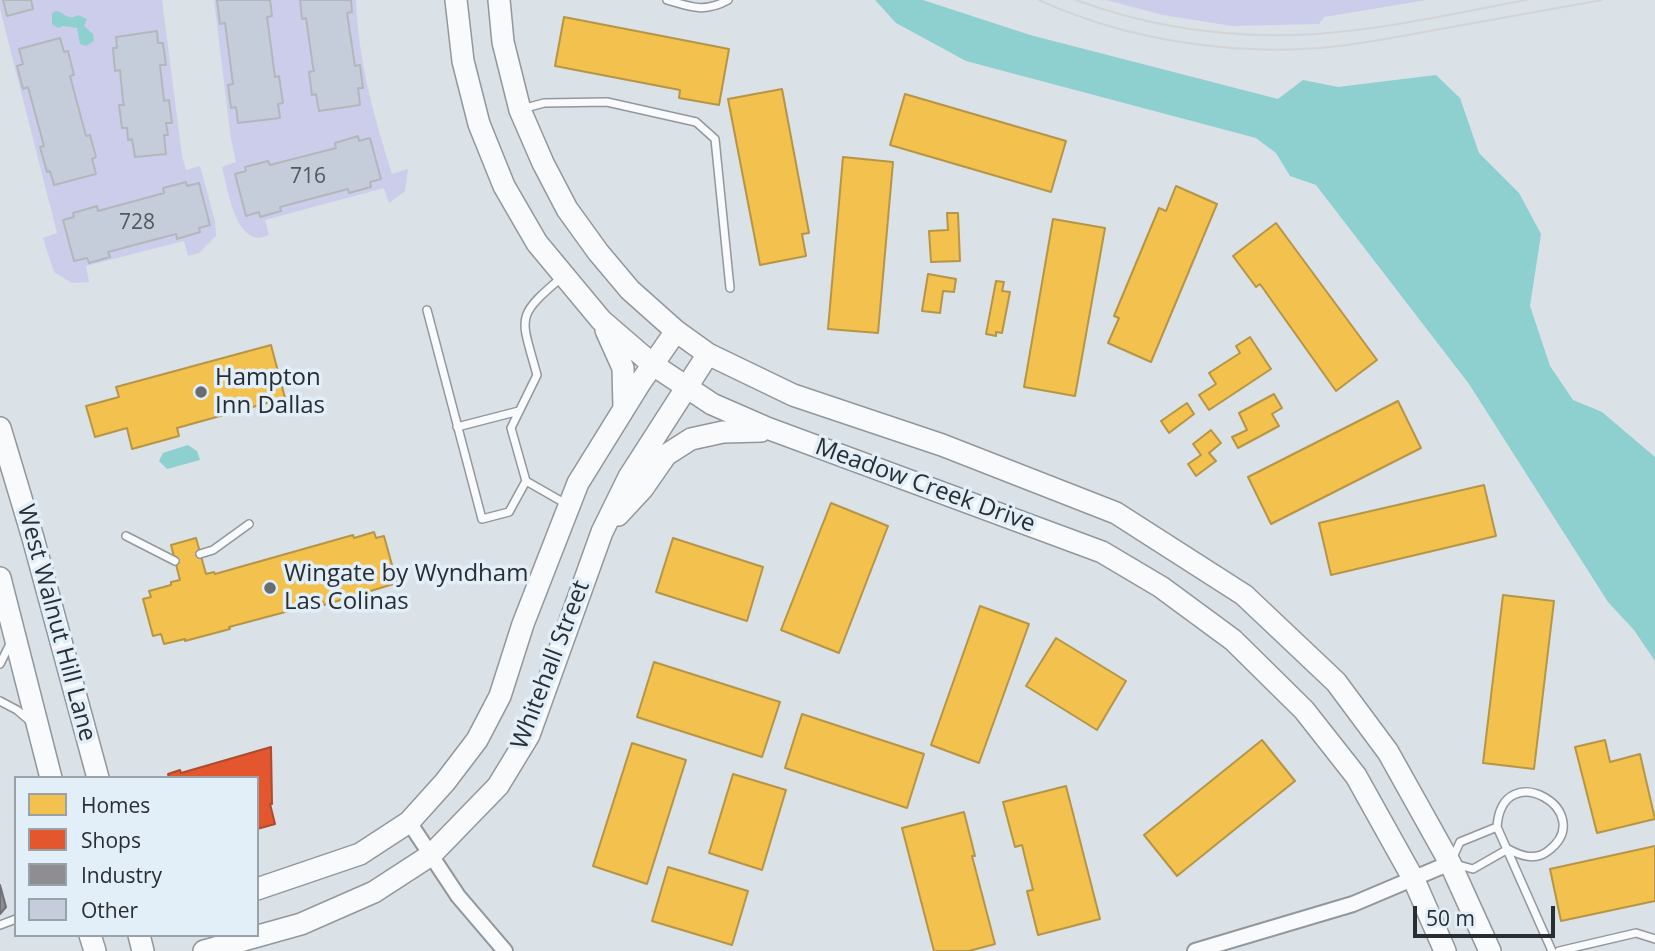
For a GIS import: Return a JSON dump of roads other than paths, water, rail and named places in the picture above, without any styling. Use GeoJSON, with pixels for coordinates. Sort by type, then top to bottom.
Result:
{"type":"FeatureCollection","features":[{"type":"Feature","properties":{"kind":"street","name":"Meadow Creek Drive"},"geometry":{"type":"LineString","coordinates":[[456,0],[463,61],[479,124],[504,186],[537,243],[601,320],[652,364],[712,404],[775,431],[1102,552],[1161,587],[1233,640],[1304,710],[1356,776],[1414,880],[1445,951]]}},
{"type":"Feature","properties":{"kind":"street","name":"Meadow Creek Drive"},"geometry":{"type":"LineString","coordinates":[[497,0],[503,42],[520,110],[543,163],[567,209],[598,252],[631,290],[676,331],[708,354],[793,395],[942,445],[1116,513],[1244,595],[1336,682],[1388,752],[1450,863],[1490,951]]}},
{"type":"Feature","properties":{"kind":"street"},"geometry":{"type":"LineString","coordinates":[[601,320],[623,368],[624,408]]}},
{"type":"Feature","properties":{"kind":"street","name":"Whitehall Street"},"geometry":{"type":"LineString","coordinates":[[259,888],[360,854],[410,822],[477,740],[500,696],[523,624],[578,483],[652,364],[676,331]]}},
{"type":"Feature","properties":{"kind":"street","name":"Whitehall Street"},"geometry":{"type":"LineString","coordinates":[[260,935],[301,924],[374,892],[431,855],[498,786],[529,736],[602,532],[629,477],[708,354]]}},
{"type":"Feature","properties":{"kind":"street","name":"West Walnut Hill Lane"},"geometry":{"type":"LineString","coordinates":[[0,428],[33,538],[97,776]]}},
{"type":"Feature","properties":{"kind":"street"},"geometry":{"type":"LineString","coordinates":[[602,532],[643,488],[666,456],[691,439],[743,430],[775,431]]}},
{"type":"Feature","properties":{"kind":"street","name":"West Walnut Hill Lane"},"geometry":{"type":"LineString","coordinates":[[0,578],[51,776]]}},
{"type":"Feature","properties":{"kind":"street"},"geometry":{"type":"LineString","coordinates":[[410,822],[458,896],[505,951]]}},
{"type":"Feature","properties":{"kind":"street"},"geometry":{"type":"LineString","coordinates":[[1195,951],[1353,904],[1450,863]]}},
{"type":"Feature","properties":{"kind":"street","name":"Whitehall Street"},"geometry":{"type":"LineString","coordinates":[[205,951],[253,937]]}},
{"type":"Feature","properties":{"kind":"street"},"geometry":{"type":"LineString","coordinates":[[234,951],[257,937]]}},
{"type":"Feature","properties":{"kind":"lane"},"geometry":{"type":"LineString","coordinates":[[667,0],[695,8],[714,8],[728,0]]}},
{"type":"Feature","properties":{"kind":"lane"},"geometry":{"type":"LineString","coordinates":[[520,110],[544,103],[607,102],[696,122],[715,139],[730,288]]}},
{"type":"Feature","properties":{"kind":"lane"},"geometry":{"type":"LineString","coordinates":[[427,310],[482,519],[509,512],[526,481],[511,428],[537,375],[523,324],[531,304],[563,276]]}},
{"type":"Feature","properties":{"kind":"lane"},"geometry":{"type":"LineString","coordinates":[[457,427],[519,411]]}},
{"type":"Feature","properties":{"kind":"lane"},"geometry":{"type":"LineString","coordinates":[[526,481],[569,505]]}},
{"type":"Feature","properties":{"kind":"lane"},"geometry":{"type":"LineString","coordinates":[[200,554],[213,550],[249,524]]}},
{"type":"Feature","properties":{"kind":"lane"},"geometry":{"type":"LineString","coordinates":[[126,536],[175,561]]}},
{"type":"Feature","properties":{"kind":"lane"},"geometry":{"type":"LineString","coordinates":[[0,664],[10,646],[9,612]]}},
{"type":"Feature","properties":{"kind":"lane"},"geometry":{"type":"LineString","coordinates":[[0,701],[17,710],[31,723],[45,753]]}},
{"type":"Feature","properties":{"kind":"lane"},"geometry":{"type":"LineString","coordinates":[[1508,849],[1520,856],[1533,857],[1545,853],[1555,844],[1561,832],[1562,819],[1557,806],[1548,797],[1535,792],[1522,792],[1510,798],[1501,808],[1497,827],[1500,839],[1508,849],[1552,951]]}},
{"type":"Feature","properties":{"kind":"lane"},"geometry":{"type":"LineString","coordinates":[[1497,827],[1460,842],[1450,863],[1473,869],[1508,849]]}},
{"type":"Feature","properties":{"kind":"lane"},"geometry":{"type":"LineString","coordinates":[[1559,951],[1636,933],[1655,939]]}},
{"type":"Feature","properties":{"kind":"tram line"},"geometry":{"type":"LineString","coordinates":[[1039,0],[1072,14],[1140,34],[1212,46],[1284,50],[1363,43],[1602,0]]}},
{"type":"Feature","properties":{"kind":"tram line"},"geometry":{"type":"LineString","coordinates":[[1076,0],[1134,18],[1164,24],[1255,35],[1316,34],[1369,28],[1526,0]]}},
{"type":"Feature","properties":{"kind":"place","name":"Hampton Inn Dallas"},"geometry":{"type":"Point","coordinates":[201,392]}},
{"type":"Feature","properties":{"kind":"place","name":"Wingate by Wyndham Las Colinas"},"geometry":{"type":"Point","coordinates":[270,588]}}]}
